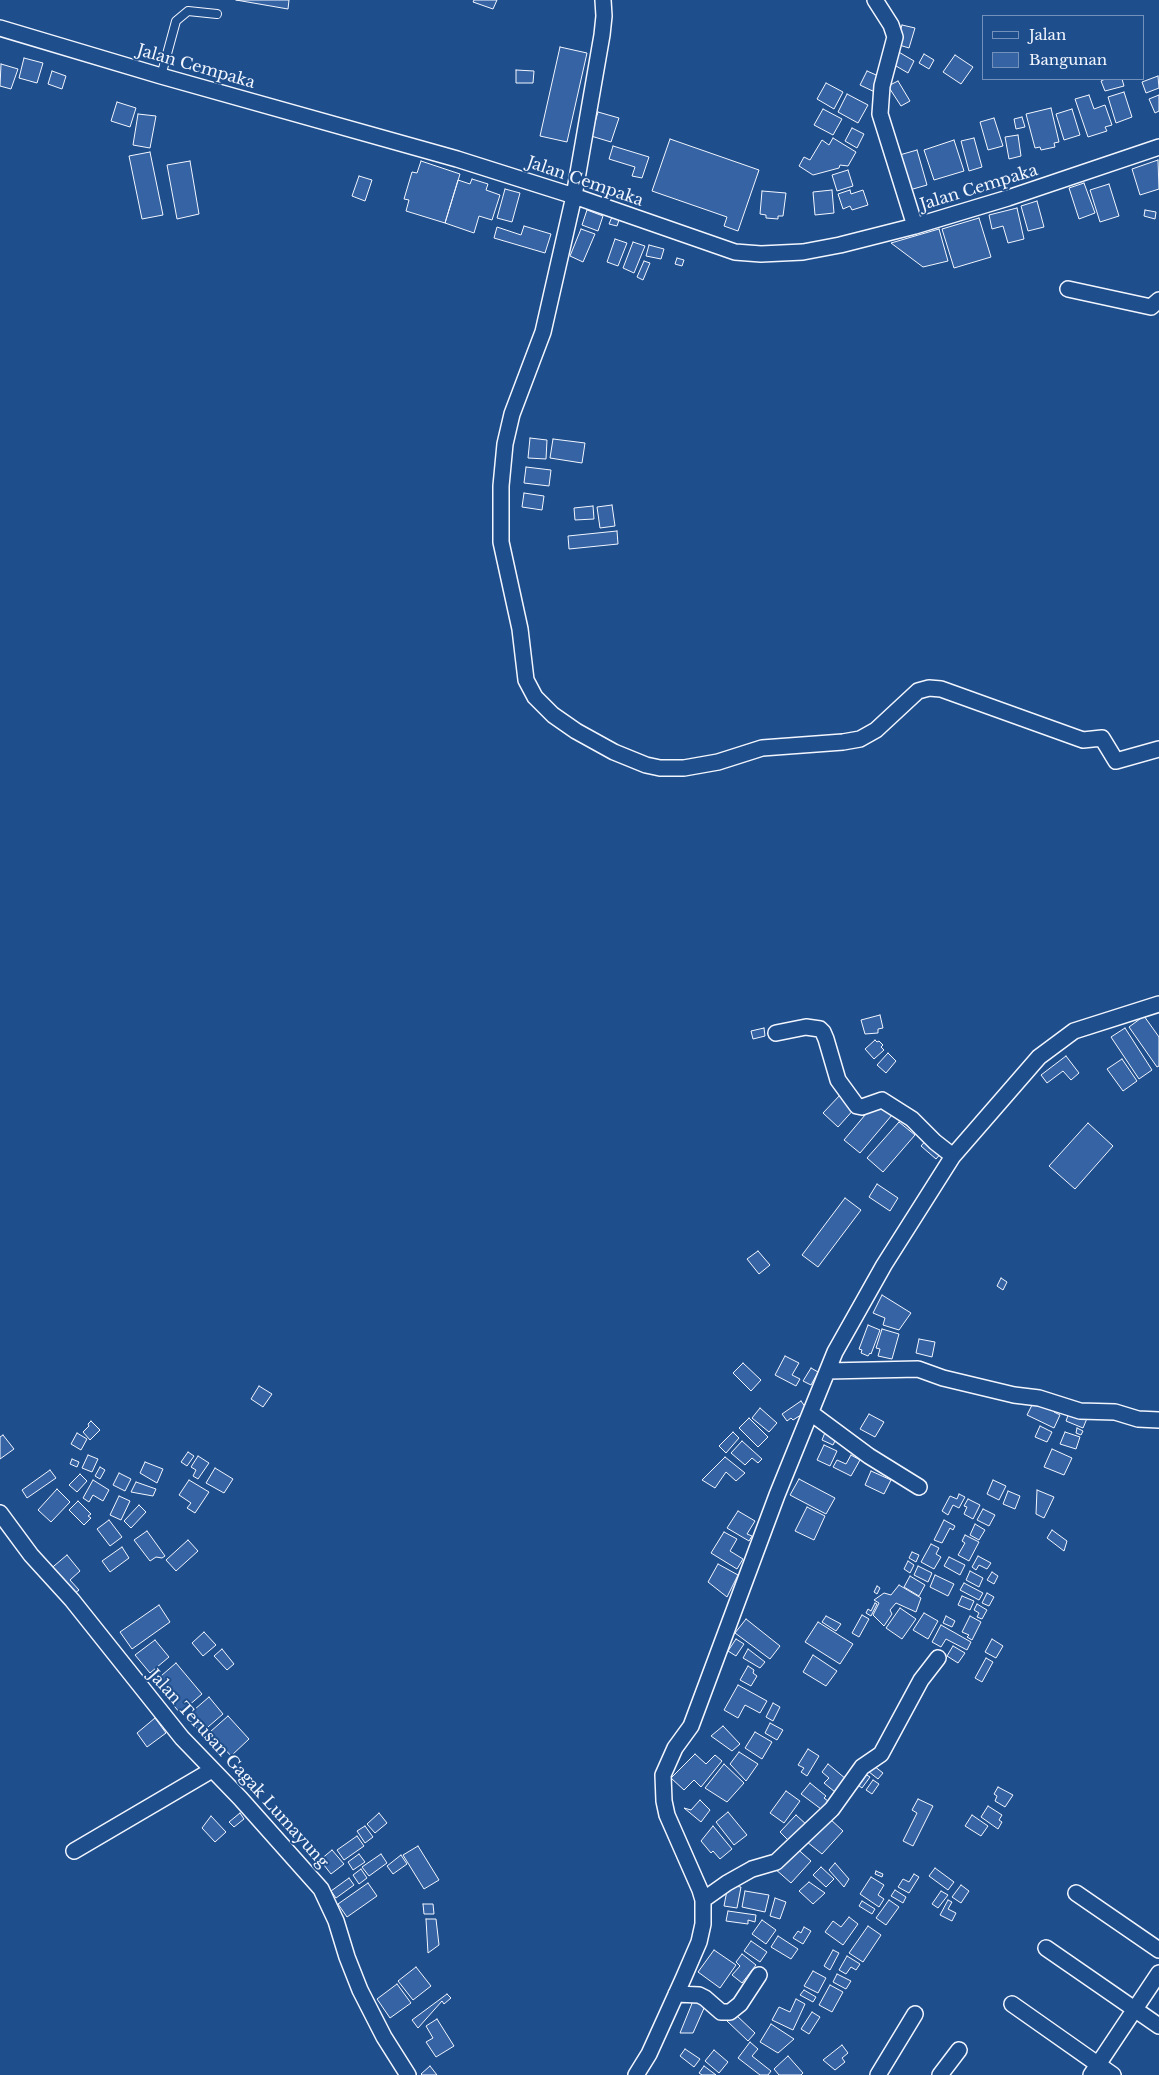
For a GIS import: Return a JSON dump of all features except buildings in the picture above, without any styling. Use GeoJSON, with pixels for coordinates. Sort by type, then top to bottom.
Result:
{"type":"FeatureCollection","features":[{"type":"Feature","properties":{"kind":"street"},"geometry":{"type":"LineString","coordinates":[[603,0],[604,16],[584,200],[544,332],[512,414],[505,444],[501,486],[501,542],[520,629],[526,680],[542,704],[576,731],[614,752],[646,765],[672,768],[684,768],[718,762],[762,748],[844,742],[860,739],[876,730],[918,691],[929,688],[941,689],[1085,741],[1103,739],[1114,759],[1118,760],[1159,749]]}},
{"type":"Feature","properties":{"kind":"street"},"geometry":{"type":"LineString","coordinates":[[875,0],[891,25],[896,38],[882,86],[880,114],[915,226]]}},
{"type":"Feature","properties":{"kind":"street","name":"Jalan Cempaka"},"geometry":{"type":"LineString","coordinates":[[0,28],[161,76],[457,159],[735,252],[761,254],[803,252],[915,226],[1008,198],[1159,148]]}},
{"type":"Feature","properties":{"kind":"street"},"geometry":{"type":"LineString","coordinates":[[1068,289],[1151,307],[1159,300]]}},
{"type":"Feature","properties":{"kind":"street"},"geometry":{"type":"LineString","coordinates":[[636,2075],[684,1994],[703,1924],[704,1900],[667,1815],[664,1800],[664,1775],[675,1748],[691,1726],[777,1495],[835,1352],[884,1264],[953,1156],[1039,1057],[1074,1031],[1159,1004]]}},
{"type":"Feature","properties":{"kind":"street"},"geometry":{"type":"LineString","coordinates":[[776,1033],[806,1027],[820,1029],[826,1039],[838,1080],[857,1106],[862,1107],[882,1100],[912,1119],[935,1142],[953,1156]]}},
{"type":"Feature","properties":{"kind":"street"},"geometry":{"type":"LineString","coordinates":[[828,1371],[918,1369],[943,1378],[1039,1398],[1080,1411],[1114,1412],[1138,1419],[1159,1420]]}},
{"type":"Feature","properties":{"kind":"street"},"geometry":{"type":"LineString","coordinates":[[811,1413],[868,1456],[919,1486]]}},
{"type":"Feature","properties":{"kind":"street","name":"Jalan Terusan Gagak Lumayung"},"geometry":{"type":"LineString","coordinates":[[0,1512],[31,1556],[72,1600],[162,1713],[321,1889],[336,1921],[360,1990],[384,2037],[408,2075]]}},
{"type":"Feature","properties":{"kind":"street"},"geometry":{"type":"LineString","coordinates":[[704,1900],[752,1869],[776,1862],[832,1809],[862,1767],[881,1754],[920,1680],[938,1658]]}},
{"type":"Feature","properties":{"kind":"street"},"geometry":{"type":"LineString","coordinates":[[74,1852],[212,1770]]}},
{"type":"Feature","properties":{"kind":"street"},"geometry":{"type":"LineString","coordinates":[[1076,1893],[1159,1950]]}},
{"type":"Feature","properties":{"kind":"street"},"geometry":{"type":"LineString","coordinates":[[1046,1948],[1159,2026]]}},
{"type":"Feature","properties":{"kind":"street"},"geometry":{"type":"LineString","coordinates":[[1094,2070],[1159,1973]]}},
{"type":"Feature","properties":{"kind":"street"},"geometry":{"type":"LineString","coordinates":[[684,1994],[705,1998],[721,2012],[730,2012],[740,2004],[760,1974]]}},
{"type":"Feature","properties":{"kind":"street"},"geometry":{"type":"LineString","coordinates":[[1012,2004],[1094,2070],[1113,2075]]}},
{"type":"Feature","properties":{"kind":"street"},"geometry":{"type":"LineString","coordinates":[[878,2075],[915,2014]]}},
{"type":"Feature","properties":{"kind":"street"},"geometry":{"type":"LineString","coordinates":[[940,2075],[958,2050]]}},
{"type":"Feature","properties":{"kind":"lane"},"geometry":{"type":"LineString","coordinates":[[161,76],[176,21],[188,11],[217,14]]}}]}
